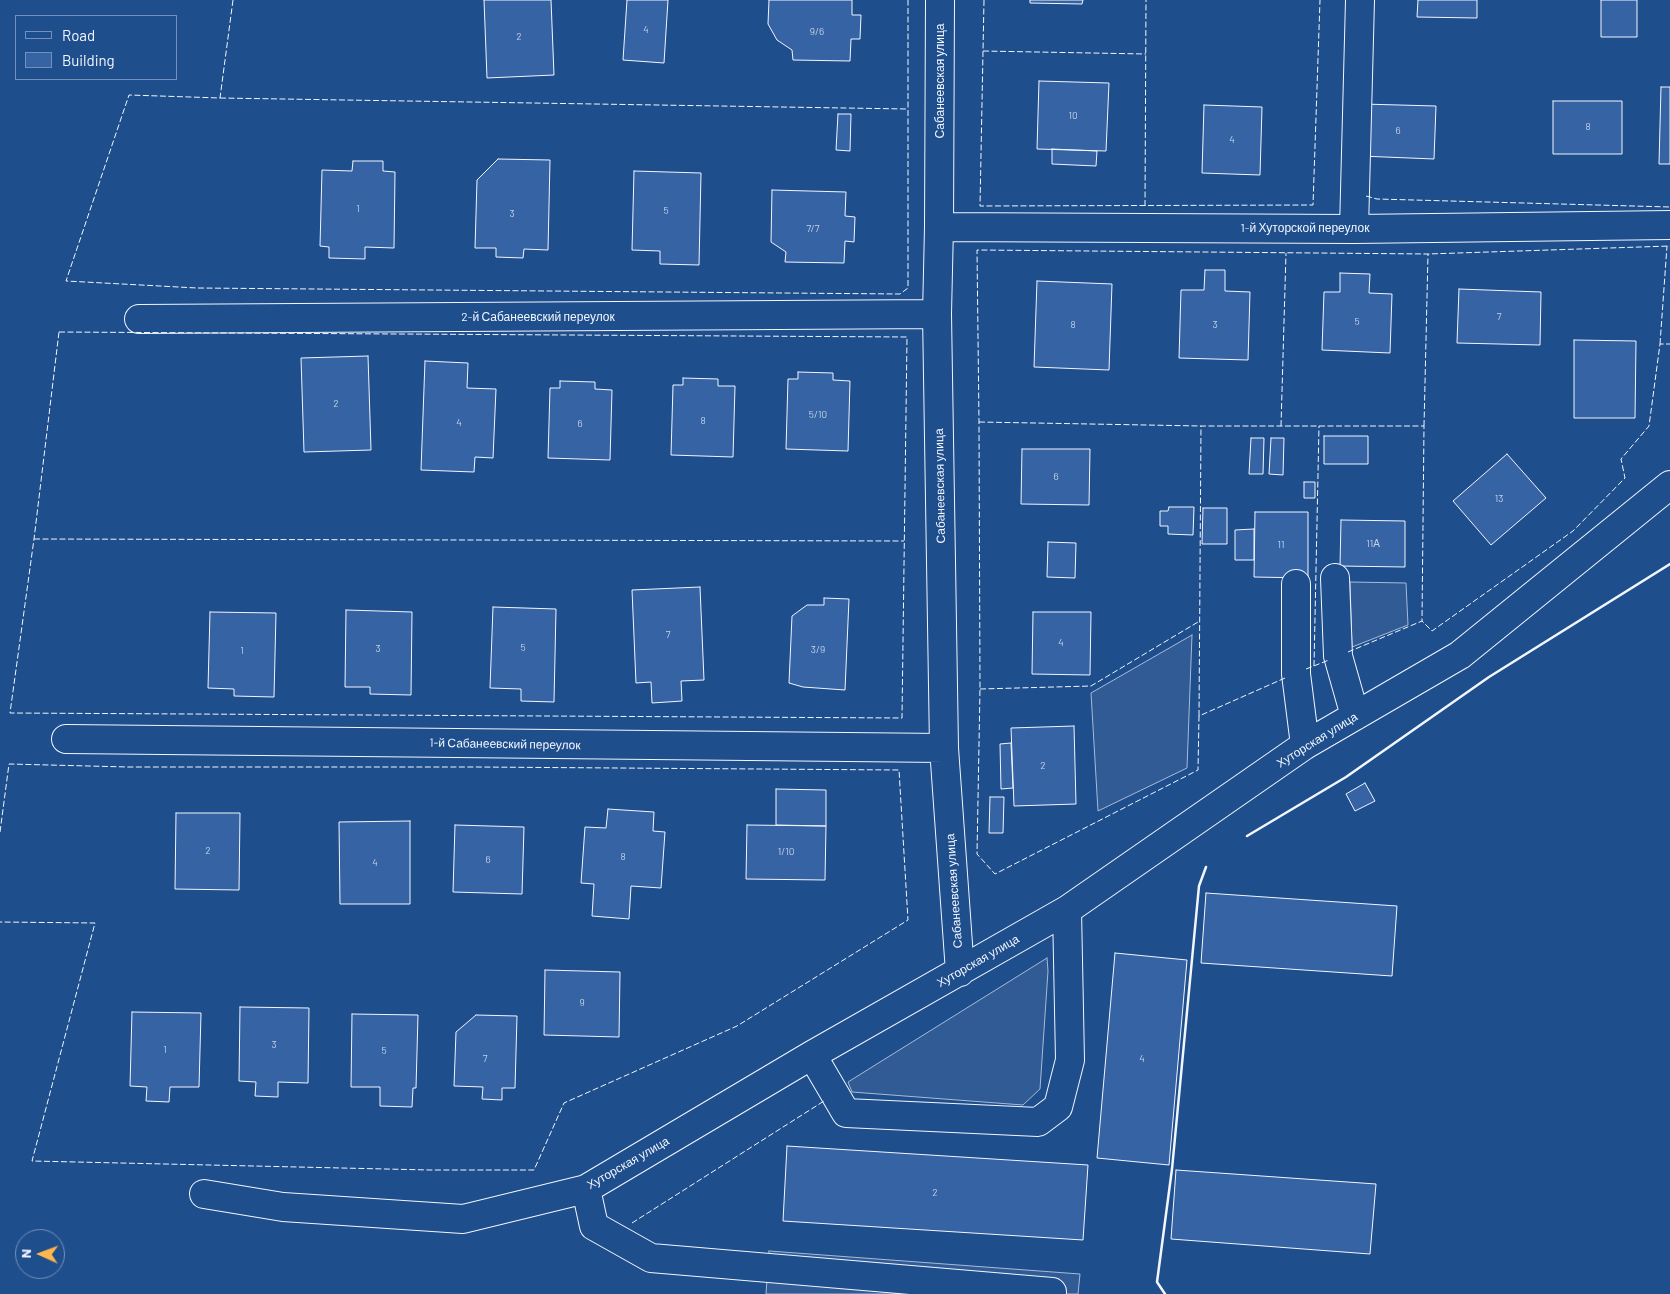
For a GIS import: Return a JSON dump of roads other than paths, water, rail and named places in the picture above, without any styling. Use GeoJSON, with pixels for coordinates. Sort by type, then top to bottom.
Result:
{"type":"FeatureCollection","features":[{"type":"Feature","properties":{"kind":"street","name":"Сабанеевская улица"},"geometry":{"type":"LineString","coordinates":[[940,0],[937,314],[944,748],[960,972]]}},
{"type":"Feature","properties":{"kind":"street"},"geometry":{"type":"LineString","coordinates":[[1354,229],[1360,0]]}},
{"type":"Feature","properties":{"kind":"street","name":"1-й Хуторской переулок"},"geometry":{"type":"LineString","coordinates":[[939,227],[1354,229],[1670,225]]}},
{"type":"Feature","properties":{"kind":"street","name":"2-й Сабанеевский переулок"},"geometry":{"type":"LineString","coordinates":[[139,319],[937,314]]}},
{"type":"Feature","properties":{"kind":"street","name":"Хуторская улица"},"geometry":{"type":"LineString","coordinates":[[204,1194],[283,1207],[464,1220],[586,1189],[812,1055],[1067,910],[1305,745],[1460,654],[1670,485]]}},
{"type":"Feature","properties":{"kind":"street"},"geometry":{"type":"LineString","coordinates":[[1335,578],[1338,656],[1355,716]]}},
{"type":"Feature","properties":{"kind":"street"},"geometry":{"type":"LineString","coordinates":[[1296,584],[1296,674],[1305,745]]}},
{"type":"Feature","properties":{"kind":"street","name":"1-й Сабанеевский переулок"},"geometry":{"type":"LineString","coordinates":[[66,739],[944,748]]}},
{"type":"Feature","properties":{"kind":"street"},"geometry":{"type":"LineString","coordinates":[[812,1055],[846,1113],[1038,1122],[1058,1107],[1070,1060],[1067,910]]}},
{"type":"Feature","properties":{"kind":"street"},"geometry":{"type":"LineString","coordinates":[[586,1189],[594,1226],[651,1258],[1052,1292]]}}]}
